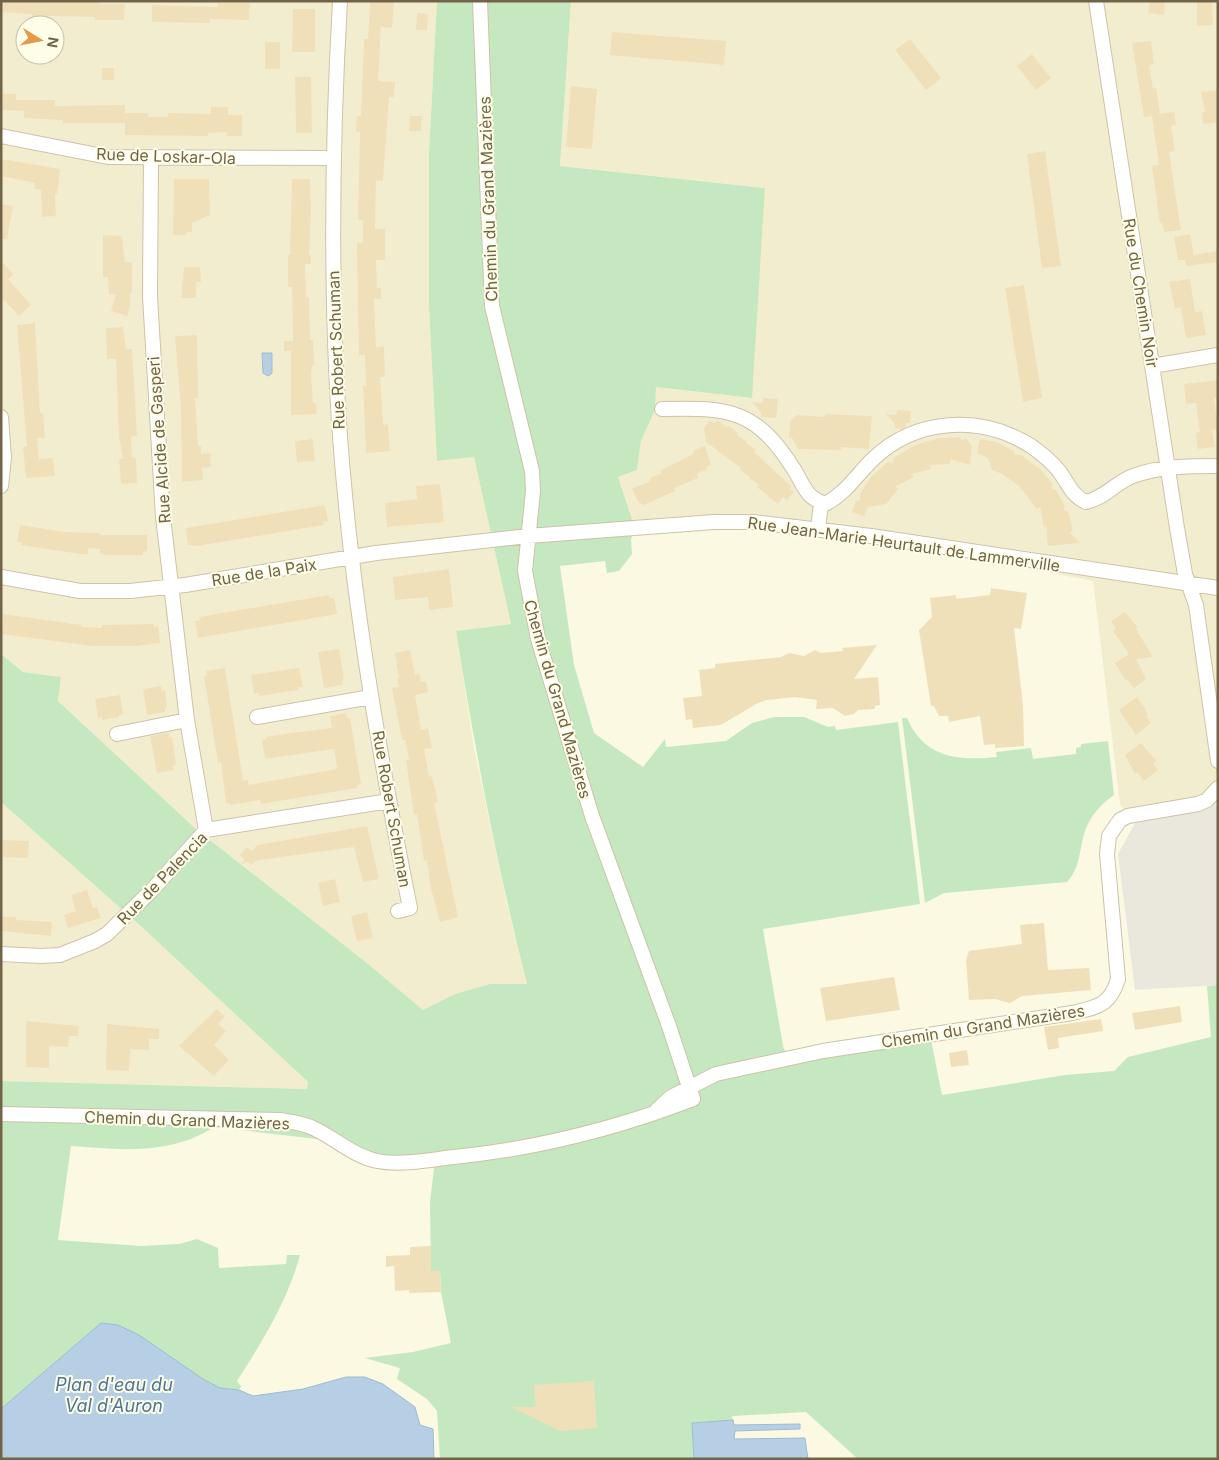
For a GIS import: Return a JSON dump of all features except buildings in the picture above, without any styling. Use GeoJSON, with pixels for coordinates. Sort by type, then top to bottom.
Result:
{"type":"FeatureCollection","features":[{"type":"Feature","properties":{"kind":"street","name":"Rue Robert Schuman"},"geometry":{"type":"LineString","coordinates":[[340,1],[333,158],[334,340],[339,424],[352,557],[372,697],[389,801],[410,908],[398,911]]}},
{"type":"Feature","properties":{"kind":"street","name":"Chemin du Grand Mazières"},"geometry":{"type":"LineString","coordinates":[[1,1114],[280,1120],[311,1127],[360,1156],[378,1161],[394,1162],[493,1154],[598,1132],[693,1099],[592,816],[538,639],[526,578],[528,536],[534,491],[532,471],[497,334],[489,281],[480,1]]}},
{"type":"Feature","properties":{"kind":"street","name":"Rue du Chemin Noir"},"geometry":{"type":"LineString","coordinates":[[1096,1],[1177,528],[1188,584]]}},
{"type":"Feature","properties":{"kind":"street","name":"Rue de Loskar-Ola"},"geometry":{"type":"LineString","coordinates":[[1,136],[92,155],[151,158],[333,158]]}},
{"type":"Feature","properties":{"kind":"street","name":"Rue Alcide de Gasperi"},"geometry":{"type":"LineString","coordinates":[[151,158],[150,296],[160,467],[171,587],[187,720],[206,830]]}},
{"type":"Feature","properties":{"kind":"street"},"geometry":{"type":"LineString","coordinates":[[1152,366],[1218,355]]}},
{"type":"Feature","properties":{"kind":"street"},"geometry":{"type":"LineString","coordinates":[[662,409],[733,412],[750,421],[769,437],[785,456],[811,499],[825,504],[839,497],[872,460],[891,444],[910,434],[947,425],[970,424],[990,428],[1030,446],[1047,458],[1059,471],[1074,494],[1086,502],[1096,500],[1132,476],[1169,469],[1218,466]]}},
{"type":"Feature","properties":{"kind":"street"},"geometry":{"type":"LineString","coordinates":[[1,417],[2,477]]}},
{"type":"Feature","properties":{"kind":"street"},"geometry":{"type":"LineString","coordinates":[[818,530],[822,503]]}},
{"type":"Feature","properties":{"kind":"street","name":"Rue Jean-Marie Heurtault de Lammerville"},"geometry":{"type":"LineString","coordinates":[[528,536],[714,522],[753,522],[1218,588]]}},
{"type":"Feature","properties":{"kind":"street","name":"Rue de la Paix"},"geometry":{"type":"LineString","coordinates":[[1,577],[88,592],[130,591],[171,587],[352,557],[528,536]]}},
{"type":"Feature","properties":{"kind":"street"},"geometry":{"type":"LineString","coordinates":[[1188,584],[1196,604],[1218,761]]}},
{"type":"Feature","properties":{"kind":"street"},"geometry":{"type":"LineString","coordinates":[[257,717],[372,697]]}},
{"type":"Feature","properties":{"kind":"street"},"geometry":{"type":"LineString","coordinates":[[116,734],[187,720]]}},
{"type":"Feature","properties":{"kind":"street","name":"Chemin du Grand Mazières"},"geometry":{"type":"LineString","coordinates":[[689,1086],[716,1074],[788,1058],[1072,1013],[1094,1008],[1106,1002],[1114,994],[1118,979],[1107,854],[1109,836],[1113,828],[1128,816],[1198,804],[1207,800],[1218,788]]}},
{"type":"Feature","properties":{"kind":"street","name":"Rue de Palencia"},"geometry":{"type":"LineString","coordinates":[[1,954],[60,955],[107,934],[152,890],[206,830],[389,801]]}},
{"type":"Feature","properties":{"kind":"shaded area"},"geometry":{"type":"Polygon","coordinates":[[[1,1],[437,1],[429,152],[429,308],[437,461],[474,457],[511,624],[456,631],[474,748],[507,905],[527,984],[490,984],[455,994],[424,1011],[367,963],[197,830],[58,701],[61,677],[23,672],[1,654],[1,1]]]}},
{"type":"Feature","properties":{"kind":"shaded area"},"geometry":{"type":"Polygon","coordinates":[[[571,1],[1218,1],[1218,803],[1135,823],[1120,804],[1093,581],[741,514],[635,528],[618,477],[637,470],[641,441],[655,410],[656,387],[751,398],[765,188],[560,166],[571,1]]]}},
{"type":"Feature","properties":{"kind":"shaded area"},"geometry":{"type":"Polygon","coordinates":[[[1,802],[145,930],[308,1082],[308,1089],[1,1081],[1,802]]]}},
{"type":"Feature","properties":{"kind":"shaded area"},"geometry":{"type":"Polygon","coordinates":[[[1218,803],[1218,985],[1135,990],[1118,854],[1135,823],[1218,803]]]}},
{"type":"Feature","properties":{"kind":"green space"},"geometry":{"type":"Polygon","coordinates":[[[437,1],[571,1],[560,166],[765,188],[752,398],[656,387],[655,410],[641,441],[637,470],[618,477],[635,528],[631,539],[632,554],[619,571],[607,573],[605,561],[560,566],[574,665],[594,733],[643,767],[665,739],[666,747],[726,741],[752,723],[774,717],[804,717],[828,727],[835,726],[836,730],[898,722],[920,904],[763,929],[783,1046],[788,1058],[930,1035],[942,1095],[1065,1075],[1114,1071],[1128,1057],[1211,1037],[1207,986],[1218,985],[1218,1459],[858,1459],[806,1412],[732,1416],[733,1420],[692,1423],[694,1459],[440,1459],[437,1411],[427,1399],[397,1379],[400,1368],[365,1358],[413,1352],[451,1343],[441,1292],[440,1271],[431,1271],[430,1202],[435,1160],[394,1162],[335,1141],[214,1127],[198,1136],[163,1146],[108,1149],[71,1146],[58,1240],[141,1246],[179,1244],[197,1239],[218,1248],[219,1268],[286,1264],[287,1255],[300,1255],[289,1288],[265,1336],[237,1381],[241,1386],[239,1390],[220,1388],[101,1323],[1,1409],[1,1081],[307,1089],[308,1082],[145,930],[1,802],[1,654],[23,672],[61,677],[58,701],[197,830],[367,963],[423,1010],[455,994],[490,984],[527,984],[487,808],[456,631],[511,624],[474,457],[437,461],[429,308],[429,152],[437,1]]]}},
{"type":"Feature","properties":{"kind":"green space"},"geometry":{"type":"Polygon","coordinates":[[[902,718],[907,718],[923,742],[944,754],[956,757],[997,757],[996,752],[1031,748],[1033,759],[1076,754],[1076,748],[1081,747],[1081,744],[1108,741],[1114,795],[1101,806],[1090,820],[1085,831],[1075,870],[1067,882],[944,893],[925,903],[902,718]]]}},
{"type":"Feature","properties":{"kind":"water"},"geometry":{"type":"Polygon","coordinates":[[[262,353],[272,353],[272,373],[268,376],[263,373],[262,353]]]}},
{"type":"Feature","properties":{"kind":"water","name":"Plan d'eau du Val d'Auron"},"geometry":{"type":"Polygon","coordinates":[[[101,1323],[118,1325],[139,1335],[203,1379],[220,1388],[239,1390],[253,1396],[303,1389],[346,1377],[365,1377],[383,1384],[415,1407],[420,1425],[433,1429],[434,1459],[1,1459],[1,1409],[101,1323]]]}},
{"type":"Feature","properties":{"kind":"water"},"geometry":{"type":"Polygon","coordinates":[[[733,1420],[734,1425],[800,1424],[800,1429],[735,1431],[734,1439],[805,1438],[808,1459],[694,1459],[692,1423],[733,1420]]]}}]}
